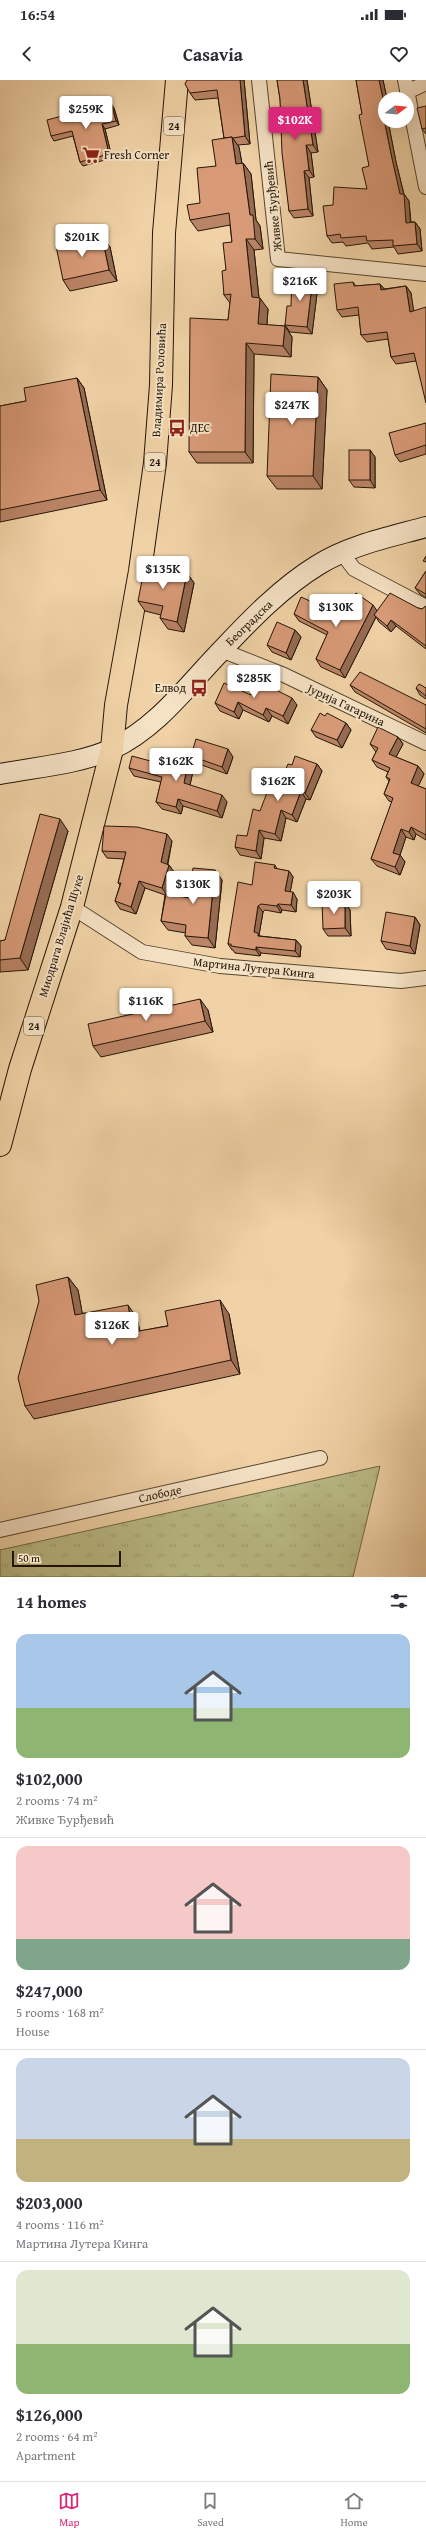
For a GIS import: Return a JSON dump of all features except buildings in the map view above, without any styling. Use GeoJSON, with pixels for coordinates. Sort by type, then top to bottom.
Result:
{"type":"FeatureCollection","features":[{"type":"Feature","properties":{"kind":"main road","name":"Владимира Роловића"},"geometry":{"type":"LineString","coordinates":[[112,749],[116,705],[140,571],[155,463],[161,385],[164,234],[177,80]]}},
{"type":"Feature","properties":{"kind":"main road","name":"Миодрага Влајића Шуке"},"geometry":{"type":"LineString","coordinates":[[0,1145],[20,1069],[72,907],[112,749]]}},
{"type":"Feature","properties":{"kind":"street","name":"Живке Ђурђевић"},"geometry":{"type":"LineString","coordinates":[[259,80],[278,260],[426,274]]}},
{"type":"Feature","properties":{"kind":"street"},"geometry":{"type":"LineString","coordinates":[[426,83],[406,86],[426,187]]}},
{"type":"Feature","properties":{"kind":"street","name":"Београдска"},"geometry":{"type":"LineString","coordinates":[[0,774],[78,759],[112,749],[146,728],[161,716],[221,650],[291,584],[319,564],[342,553],[426,527]]}},
{"type":"Feature","properties":{"kind":"street"},"geometry":{"type":"LineString","coordinates":[[342,553],[354,569],[426,607]]}},
{"type":"Feature","properties":{"kind":"street","name":"Јурија Гагарина"},"geometry":{"type":"LineString","coordinates":[[221,650],[284,676],[426,743]]}},
{"type":"Feature","properties":{"kind":"street","name":"Мартина Лутера Кинга"},"geometry":{"type":"LineString","coordinates":[[72,907],[142,952],[206,965],[401,981],[426,978]]}},
{"type":"Feature","properties":{"kind":"street","name":"Слободе"},"geometry":{"type":"LineString","coordinates":[[0,1530],[320,1458]]}},
{"type":"Feature","properties":{"kind":"green space"},"geometry":{"type":"Polygon","coordinates":[[[380,1466],[353,1577],[0,1577],[0,1550],[380,1466]]]}},
{"type":"Feature","properties":{"kind":"place","name":"Fresh Corner"},"geometry":{"type":"Point","coordinates":[91,155]}},
{"type":"Feature","properties":{"kind":"place","name":"ДЕС"},"geometry":{"type":"Point","coordinates":[177,428]}},
{"type":"Feature","properties":{"kind":"place","name":"Елвод"},"geometry":{"type":"Point","coordinates":[199,688]}}]}
